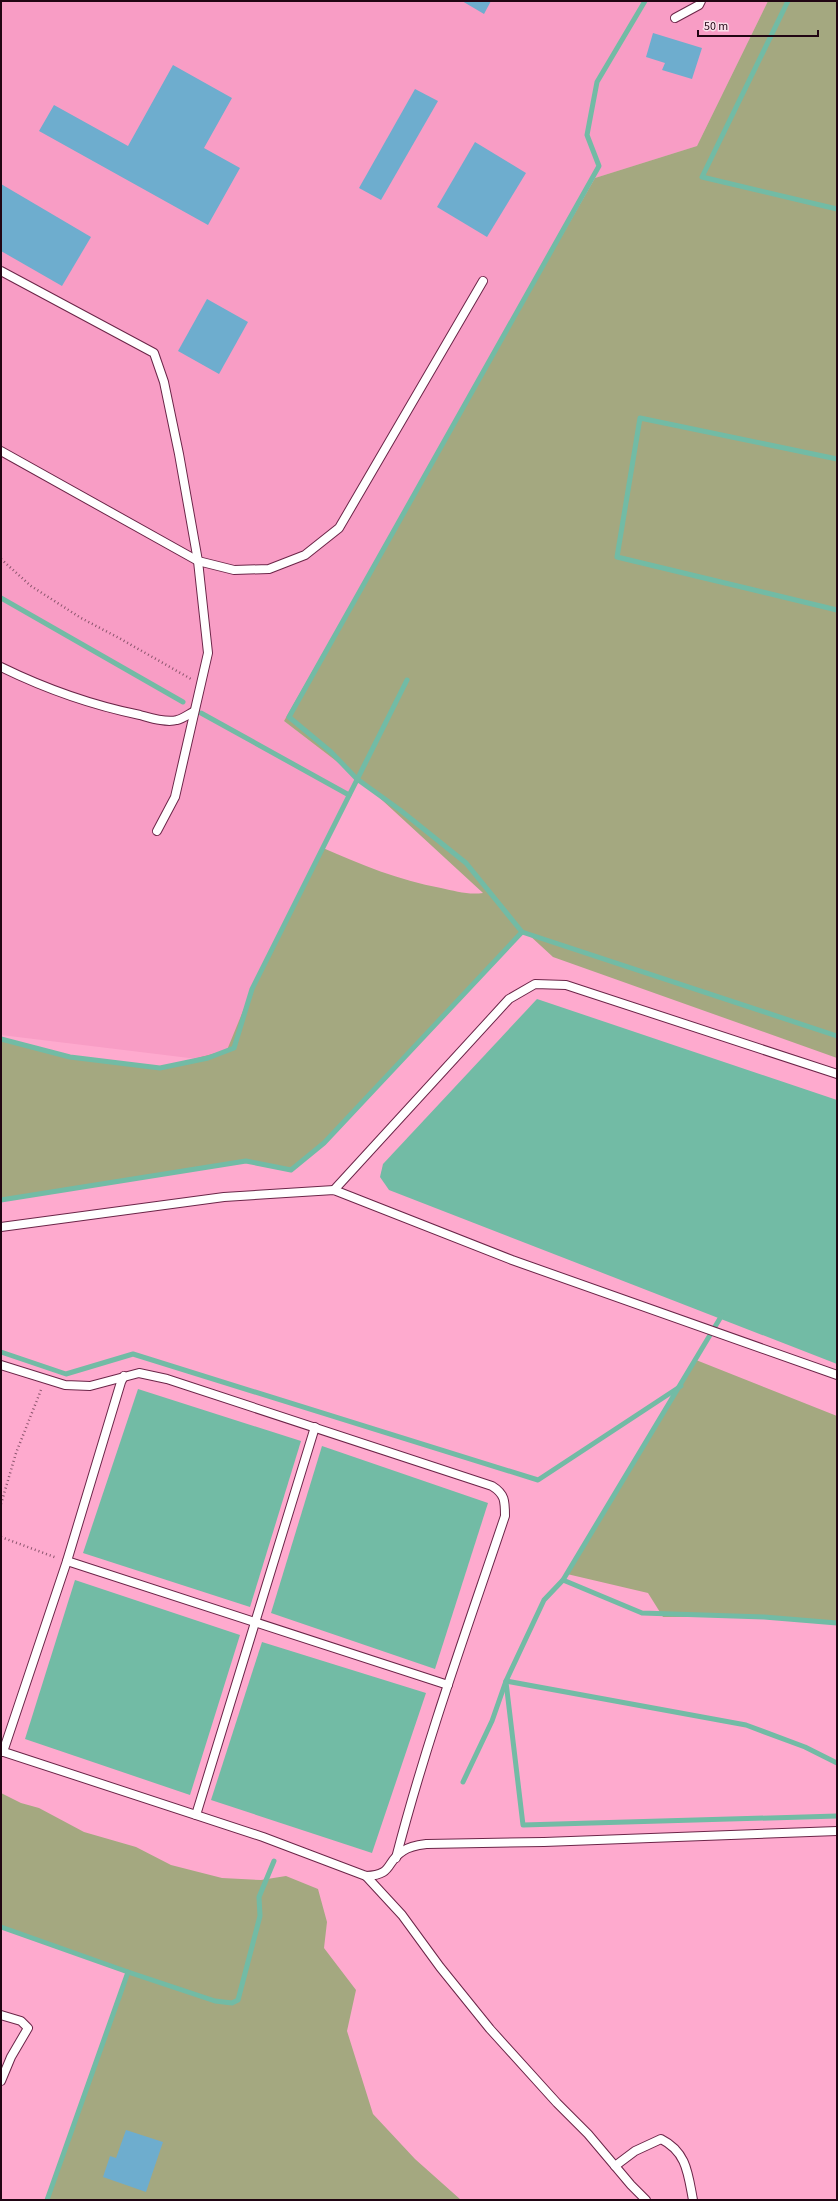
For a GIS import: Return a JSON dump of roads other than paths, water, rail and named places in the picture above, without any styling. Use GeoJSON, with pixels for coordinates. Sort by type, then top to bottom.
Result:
{"type":"FeatureCollection","features":[{"type":"Feature","properties":{"kind":"lane"},"geometry":{"type":"LineString","coordinates":[[674,18],[699,5],[701,1]]}},
{"type":"Feature","properties":{"kind":"lane"},"geometry":{"type":"LineString","coordinates":[[1,271],[154,353],[164,382],[198,561],[208,653],[193,712],[183,768],[175,796],[157,831]]}},
{"type":"Feature","properties":{"kind":"lane"},"geometry":{"type":"LineString","coordinates":[[1,451],[198,561],[234,570],[269,569],[305,554],[339,528],[483,281]]}},
{"type":"Feature","properties":{"kind":"lane"},"geometry":{"type":"LineString","coordinates":[[1,667],[33,683],[82,702],[111,709],[162,720],[177,720],[193,712]]}},
{"type":"Feature","properties":{"kind":"lane"},"geometry":{"type":"LineString","coordinates":[[334,1190],[509,999],[535,984],[566,985],[837,1074]]}},
{"type":"Feature","properties":{"kind":"lane"},"geometry":{"type":"LineString","coordinates":[[1,1227],[224,1197],[334,1190],[512,1260],[837,1375]]}},
{"type":"Feature","properties":{"kind":"lane"},"geometry":{"type":"LineString","coordinates":[[1,1365],[44,1380],[65,1385],[90,1386],[139,1373],[168,1379],[492,1486],[501,1491],[506,1499],[505,1516],[448,1685],[408,1813],[396,1858]]}},
{"type":"Feature","properties":{"kind":"lane"},"geometry":{"type":"LineString","coordinates":[[124,1376],[67,1561],[2,1751],[263,1837],[366,1876],[380,1875],[390,1867],[402,1851],[415,1846],[428,1844],[544,1842],[837,1831]]}},
{"type":"Feature","properties":{"kind":"lane"},"geometry":{"type":"LineString","coordinates":[[196,1815],[315,1427]]}},
{"type":"Feature","properties":{"kind":"lane"},"geometry":{"type":"LineString","coordinates":[[67,1561],[448,1685]]}},
{"type":"Feature","properties":{"kind":"lane"},"geometry":{"type":"LineString","coordinates":[[366,1876],[402,1915],[440,1967],[490,2029],[646,2200]]}},
{"type":"Feature","properties":{"kind":"lane"},"geometry":{"type":"LineString","coordinates":[[1,2015],[21,2020],[28,2028],[11,2057],[1,2081]]}},
{"type":"Feature","properties":{"kind":"lane"},"geometry":{"type":"LineString","coordinates":[[615,2166],[635,2151],[661,2138],[674,2146],[687,2168],[693,2200]]}},
{"type":"Feature","properties":{"kind":"waterway"},"geometry":{"type":"LineString","coordinates":[[645,1],[597,82],[587,135],[599,166],[289,717],[331,752],[357,779],[400,810],[466,863],[522,932],[837,1036]]}},
{"type":"Feature","properties":{"kind":"waterway"},"geometry":{"type":"LineString","coordinates":[[788,1],[702,177],[837,209]]}},
{"type":"Feature","properties":{"kind":"waterway"},"geometry":{"type":"LineString","coordinates":[[837,459],[640,418],[617,557],[837,610]]}},
{"type":"Feature","properties":{"kind":"waterway"},"geometry":{"type":"LineString","coordinates":[[1,598],[183,702]]}},
{"type":"Feature","properties":{"kind":"waterway"},"geometry":{"type":"LineString","coordinates":[[1,1039],[70,1057],[160,1068],[208,1058],[234,1048],[252,989],[407,680]]}},
{"type":"Feature","properties":{"kind":"waterway"},"geometry":{"type":"LineString","coordinates":[[201,713],[349,795]]}},
{"type":"Feature","properties":{"kind":"waterway"},"geometry":{"type":"LineString","coordinates":[[1,1200],[246,1161],[291,1170],[324,1143],[522,932]]}},
{"type":"Feature","properties":{"kind":"waterway"},"geometry":{"type":"LineString","coordinates":[[463,1782],[492,1721],[506,1681],[544,1600],[563,1580],[722,1315]]}},
{"type":"Feature","properties":{"kind":"waterway"},"geometry":{"type":"LineString","coordinates":[[1,1352],[66,1374],[133,1354],[538,1480],[681,1386]]}},
{"type":"Feature","properties":{"kind":"waterway"},"geometry":{"type":"LineString","coordinates":[[563,1580],[642,1613],[764,1617],[837,1623]]}},
{"type":"Feature","properties":{"kind":"waterway"},"geometry":{"type":"LineString","coordinates":[[506,1681],[746,1725],[805,1747],[837,1763]]}},
{"type":"Feature","properties":{"kind":"waterway"},"geometry":{"type":"LineString","coordinates":[[506,1682],[523,1825],[837,1816]]}},
{"type":"Feature","properties":{"kind":"waterway"},"geometry":{"type":"LineString","coordinates":[[1,1927],[215,2001],[232,2003],[238,2000],[260,1916],[259,1897],[274,1861]]}},
{"type":"Feature","properties":{"kind":"waterway"},"geometry":{"type":"LineString","coordinates":[[47,2200],[128,1972]]}}]}
